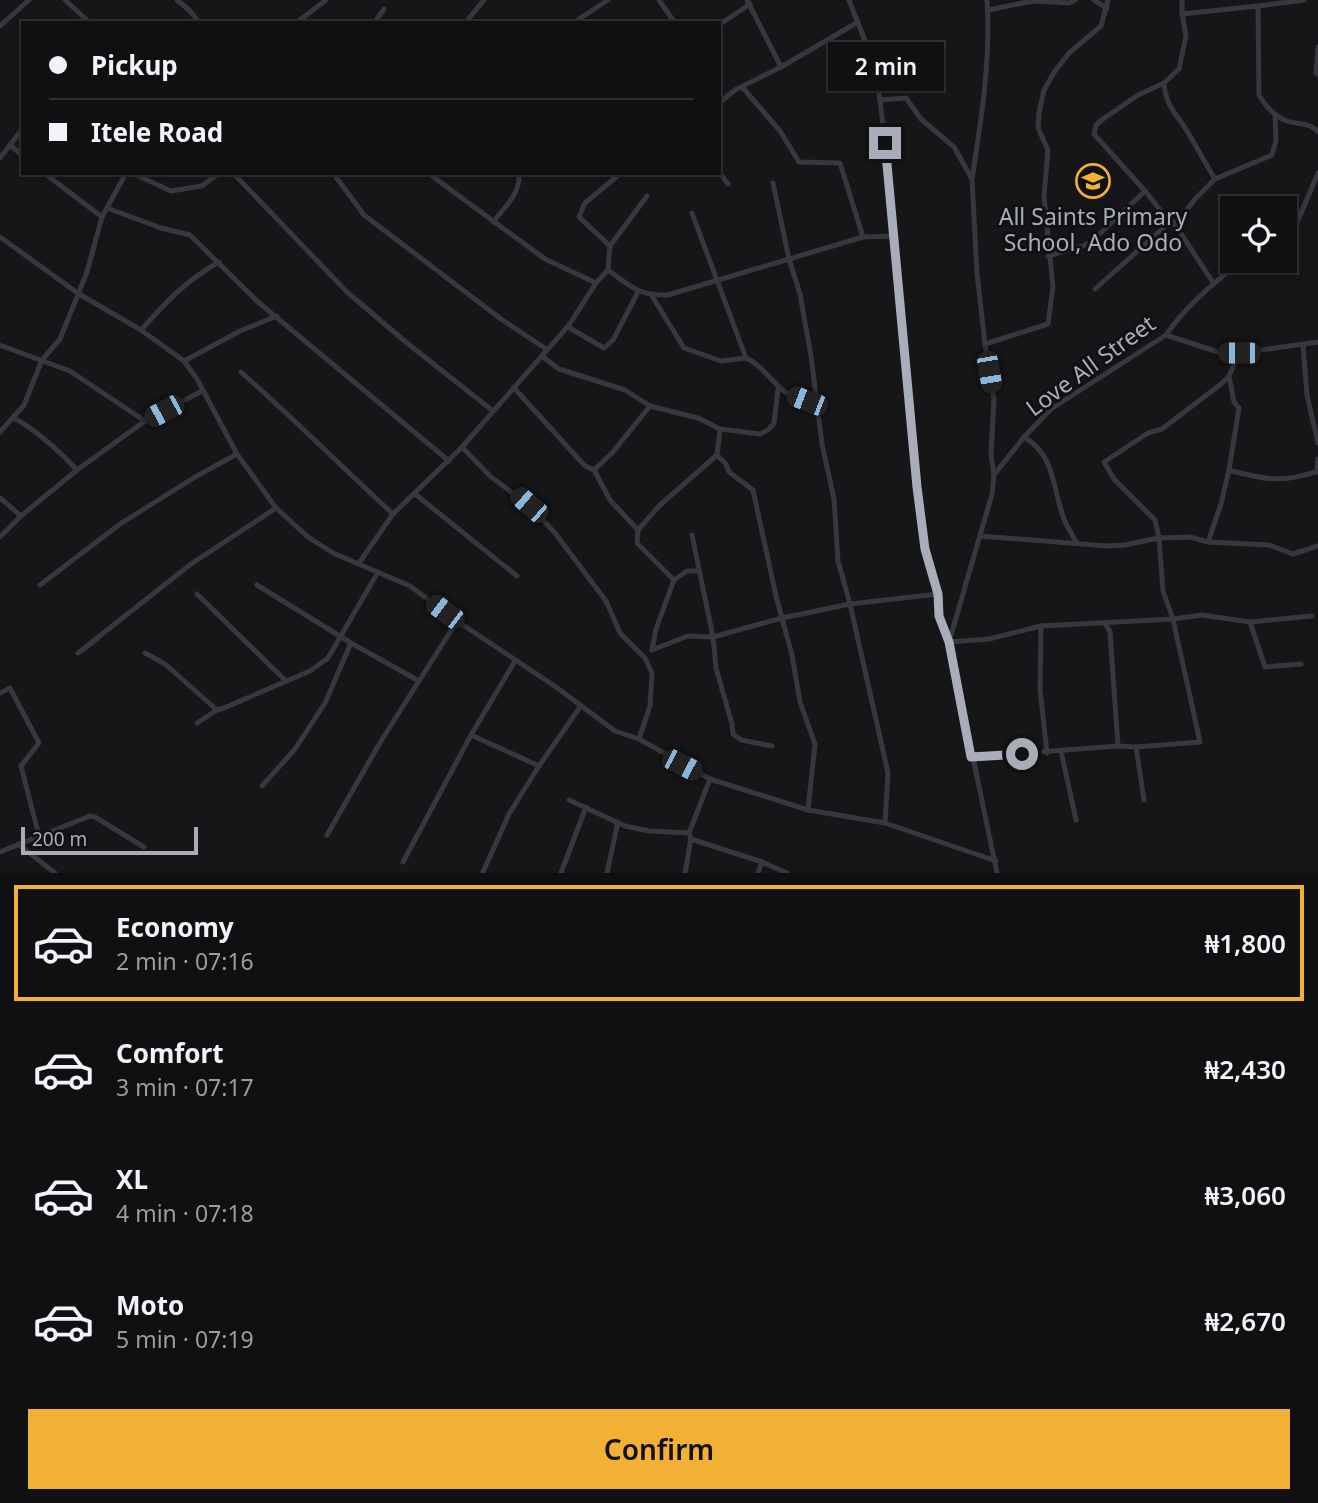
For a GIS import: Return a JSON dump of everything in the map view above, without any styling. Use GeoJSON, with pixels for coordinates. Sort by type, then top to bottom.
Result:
{"type":"FeatureCollection","features":[{"type":"Feature","properties":{"kind":"street"},"geometry":{"type":"LineString","coordinates":[[2,26],[29,0]]}},
{"type":"Feature","properties":{"kind":"street"},"geometry":{"type":"LineString","coordinates":[[65,0],[88,21]]}},
{"type":"Feature","properties":{"kind":"street"},"geometry":{"type":"LineString","coordinates":[[190,9],[194,0]]}},
{"type":"Feature","properties":{"kind":"street"},"geometry":{"type":"LineString","coordinates":[[301,21],[326,0]]}},
{"type":"Feature","properties":{"kind":"street"},"geometry":{"type":"LineString","coordinates":[[467,21],[484,0]]}},
{"type":"Feature","properties":{"kind":"street"},"geometry":{"type":"LineString","coordinates":[[577,21],[608,0]]}},
{"type":"Feature","properties":{"kind":"street"},"geometry":{"type":"LineString","coordinates":[[659,0],[674,21]]}},
{"type":"Feature","properties":{"kind":"street"},"geometry":{"type":"LineString","coordinates":[[849,0],[874,65],[880,100],[925,549],[938,594],[939,616],[949,642],[997,873]]}},
{"type":"Feature","properties":{"kind":"street"},"geometry":{"type":"LineString","coordinates":[[949,642],[992,494],[994,475],[991,454],[994,399],[977,273],[972,179],[981,118],[987,0]]}},
{"type":"Feature","properties":{"kind":"street"},"geometry":{"type":"LineString","coordinates":[[988,10],[1033,1],[1069,3],[1075,0]]}},
{"type":"Feature","properties":{"kind":"street"},"geometry":{"type":"LineString","coordinates":[[1094,0],[1107,8]]}},
{"type":"Feature","properties":{"kind":"street"},"geometry":{"type":"LineString","coordinates":[[985,344],[1048,324],[1053,287],[1044,196],[1048,150],[1038,128],[1044,90],[1070,52],[1101,26],[1108,0]]}},
{"type":"Feature","properties":{"kind":"street"},"geometry":{"type":"LineString","coordinates":[[1182,0],[1186,36],[1179,69],[1164,83],[1138,95],[1103,119],[1096,125],[1094,134],[1178,229],[1214,284]]}},
{"type":"Feature","properties":{"kind":"street"},"geometry":{"type":"LineString","coordinates":[[1182,13],[1304,0]]}},
{"type":"Feature","properties":{"kind":"street"},"geometry":{"type":"LineString","coordinates":[[180,1],[199,21]]}},
{"type":"Feature","properties":{"kind":"street"},"geometry":{"type":"LineString","coordinates":[[721,23],[748,2],[781,67]]}},
{"type":"Feature","properties":{"kind":"street"},"geometry":{"type":"LineString","coordinates":[[1258,6],[1259,95],[1266,107],[1275,114],[1288,121],[1307,124],[1318,132]]}},
{"type":"Feature","properties":{"kind":"street"},"geometry":{"type":"LineString","coordinates":[[375,21],[384,9]]}},
{"type":"Feature","properties":{"kind":"street"},"geometry":{"type":"LineString","coordinates":[[721,101],[735,90],[781,67],[858,22]]}},
{"type":"Feature","properties":{"kind":"street"},"geometry":{"type":"LineString","coordinates":[[1318,47],[1318,74]]}},
{"type":"Feature","properties":{"kind":"street"},"geometry":{"type":"LineString","coordinates":[[1164,83],[1165,97],[1174,115],[1186,128],[1214,179]]}},
{"type":"Feature","properties":{"kind":"street"},"geometry":{"type":"LineString","coordinates":[[743,88],[780,131],[799,162],[840,163],[863,237]]}},
{"type":"Feature","properties":{"kind":"street"},"geometry":{"type":"LineString","coordinates":[[880,100],[906,98],[922,119],[954,147],[972,179]]}},
{"type":"Feature","properties":{"kind":"street"},"geometry":{"type":"LineString","coordinates":[[1095,289],[1170,222],[1178,222],[1214,179],[1272,155],[1276,140],[1275,114]]}},
{"type":"Feature","properties":{"kind":"street"},"geometry":{"type":"LineString","coordinates":[[0,158],[21,131]]}},
{"type":"Feature","properties":{"kind":"street"},"geometry":{"type":"LineString","coordinates":[[10,145],[21,154]]}},
{"type":"Feature","properties":{"kind":"street"},"geometry":{"type":"LineString","coordinates":[[1297,223],[1318,173]]}},
{"type":"Feature","properties":{"kind":"street"},"geometry":{"type":"LineString","coordinates":[[47,175],[102,217]]}},
{"type":"Feature","properties":{"kind":"street"},"geometry":{"type":"LineString","coordinates":[[0,432],[24,405],[42,360],[60,339],[79,294],[102,217],[125,175]]}},
{"type":"Feature","properties":{"kind":"street"},"geometry":{"type":"LineString","coordinates":[[136,175],[171,191],[202,186],[216,175]]}},
{"type":"Feature","properties":{"kind":"street"},"geometry":{"type":"LineString","coordinates":[[235,175],[347,292],[407,344],[493,411]]}},
{"type":"Feature","properties":{"kind":"street"},"geometry":{"type":"LineString","coordinates":[[334,175],[364,215],[501,319],[546,349]]}},
{"type":"Feature","properties":{"kind":"street"},"geometry":{"type":"LineString","coordinates":[[436,175],[493,222],[545,259],[596,283]]}},
{"type":"Feature","properties":{"kind":"street"},"geometry":{"type":"LineString","coordinates":[[493,222],[515,196],[519,175]]}},
{"type":"Feature","properties":{"kind":"street"},"geometry":{"type":"LineString","coordinates":[[610,246],[579,216],[585,203],[619,175]]}},
{"type":"Feature","properties":{"kind":"street"},"geometry":{"type":"LineString","coordinates":[[721,175],[728,184]]}},
{"type":"Feature","properties":{"kind":"street"},"geometry":{"type":"LineString","coordinates":[[773,183],[789,259],[800,294],[818,398],[822,444],[834,499],[838,561],[888,773],[885,824]]}},
{"type":"Feature","properties":{"kind":"street"},"geometry":{"type":"LineString","coordinates":[[1048,256],[1091,242],[1145,191]]}},
{"type":"Feature","properties":{"kind":"street"},"geometry":{"type":"LineString","coordinates":[[359,563],[393,514],[449,461],[569,325],[596,283],[608,270],[610,246],[647,196]]}},
{"type":"Feature","properties":{"kind":"street"},"geometry":{"type":"LineString","coordinates":[[107,208],[161,228],[190,235],[258,302],[449,461]]}},
{"type":"Feature","properties":{"kind":"street"},"geometry":{"type":"LineString","coordinates":[[692,213],[746,358]]}},
{"type":"Feature","properties":{"kind":"street"},"geometry":{"type":"LineString","coordinates":[[608,270],[638,292],[652,296],[668,295],[863,237],[893,236]]}},
{"type":"Feature","properties":{"kind":"street"},"geometry":{"type":"LineString","coordinates":[[0,237],[79,294],[141,330],[184,361],[237,454],[276,508],[308,537],[333,553],[410,586],[615,731],[639,739],[710,779],[808,810],[885,824],[996,861]]}},
{"type":"Feature","properties":{"kind":"street"},"geometry":{"type":"LineString","coordinates":[[141,330],[176,291],[193,277],[219,262]]}},
{"type":"Feature","properties":{"kind":"street","name":"Love All Street"},"geometry":{"type":"LineString","coordinates":[[994,475],[1024,437],[1051,410],[1166,335],[1176,321],[1228,273]]}},
{"type":"Feature","properties":{"kind":"street"},"geometry":{"type":"LineString","coordinates":[[569,325],[568,327],[604,348],[613,340],[638,292]]}},
{"type":"Feature","properties":{"kind":"street"},"geometry":{"type":"LineString","coordinates":[[652,296],[684,348],[722,361],[746,358],[753,361],[778,389],[807,401],[818,398]]}},
{"type":"Feature","properties":{"kind":"street"},"geometry":{"type":"LineString","coordinates":[[184,361],[240,331],[277,316]]}},
{"type":"Feature","properties":{"kind":"street"},"geometry":{"type":"LineString","coordinates":[[1166,335],[1221,353],[1318,342]]}},
{"type":"Feature","properties":{"kind":"street"},"geometry":{"type":"LineString","coordinates":[[0,345],[70,370],[145,421]]}},
{"type":"Feature","properties":{"kind":"street"},"geometry":{"type":"LineString","coordinates":[[1303,345],[1307,395],[1318,443]]}},
{"type":"Feature","properties":{"kind":"street"},"geometry":{"type":"LineString","coordinates":[[971,757],[1200,742],[1173,619],[1163,591],[1155,520],[1114,479],[1104,462],[1148,433],[1162,429],[1221,384],[1229,376],[1239,353]]}},
{"type":"Feature","properties":{"kind":"street"},"geometry":{"type":"LineString","coordinates":[[542,356],[559,369],[625,390],[650,406],[698,418],[720,429],[760,433],[768,430],[774,422],[778,389]]}},
{"type":"Feature","properties":{"kind":"street"},"geometry":{"type":"LineString","coordinates":[[242,372],[305,429],[324,452],[393,514]]}},
{"type":"Feature","properties":{"kind":"street"},"geometry":{"type":"LineString","coordinates":[[1208,542],[1229,470],[1239,408],[1234,402],[1229,376]]}},
{"type":"Feature","properties":{"kind":"street"},"geometry":{"type":"LineString","coordinates":[[1221,384],[1231,386]]}},
{"type":"Feature","properties":{"kind":"street"},"geometry":{"type":"LineString","coordinates":[[515,389],[585,466],[594,470],[610,500],[638,530]]}},
{"type":"Feature","properties":{"kind":"street"},"geometry":{"type":"LineString","coordinates":[[0,537],[21,516],[78,470],[145,421],[202,391]]}},
{"type":"Feature","properties":{"kind":"street"},"geometry":{"type":"LineString","coordinates":[[594,470],[612,453],[650,406]]}},
{"type":"Feature","properties":{"kind":"street"},"geometry":{"type":"LineString","coordinates":[[8,423],[14,418],[22,422],[78,470]]}},
{"type":"Feature","properties":{"kind":"street"},"geometry":{"type":"LineString","coordinates":[[720,429],[718,455],[729,472],[753,491],[792,655],[800,702],[815,744],[808,810]]}},
{"type":"Feature","properties":{"kind":"street"},"geometry":{"type":"LineString","coordinates":[[1024,437],[1037,445],[1048,464],[1064,519],[1077,543]]}},
{"type":"Feature","properties":{"kind":"street"},"geometry":{"type":"LineString","coordinates":[[462,447],[491,477],[529,505],[555,533],[606,601],[620,633],[645,658],[652,673],[650,706],[639,739]]}},
{"type":"Feature","properties":{"kind":"street"},"geometry":{"type":"LineString","coordinates":[[40,586],[120,524],[237,454]]}},
{"type":"Feature","properties":{"kind":"street"},"geometry":{"type":"LineString","coordinates":[[674,580],[637,543],[638,530],[660,505],[718,455]]}},
{"type":"Feature","properties":{"kind":"street"},"geometry":{"type":"LineString","coordinates":[[1229,470],[1262,479],[1279,480],[1317,472],[1318,459]]}},
{"type":"Feature","properties":{"kind":"street"},"geometry":{"type":"LineString","coordinates":[[415,494],[517,576]]}},
{"type":"Feature","properties":{"kind":"street"},"geometry":{"type":"LineString","coordinates":[[0,498],[21,516]]}},
{"type":"Feature","properties":{"kind":"street"},"geometry":{"type":"LineString","coordinates":[[97,639],[78,653],[191,564],[276,508]]}},
{"type":"Feature","properties":{"kind":"street"},"geometry":{"type":"LineString","coordinates":[[692,535],[713,637],[716,668],[733,734],[741,740],[772,746]]}},
{"type":"Feature","properties":{"kind":"street"},"geometry":{"type":"LineString","coordinates":[[980,536],[1125,545],[1159,538],[1190,537],[1208,542],[1269,545],[1293,554],[1318,546]]}},
{"type":"Feature","properties":{"kind":"street"},"geometry":{"type":"LineString","coordinates":[[652,650],[656,628],[674,580],[687,571],[698,571]]}},
{"type":"Feature","properties":{"kind":"street"},"geometry":{"type":"LineString","coordinates":[[197,723],[216,710],[310,671],[328,658],[379,572]]}},
{"type":"Feature","properties":{"kind":"street"},"geometry":{"type":"LineString","coordinates":[[257,585],[419,681]]}},
{"type":"Feature","properties":{"kind":"street"},"geometry":{"type":"LineString","coordinates":[[197,594],[286,681]]}},
{"type":"Feature","properties":{"kind":"street"},"geometry":{"type":"LineString","coordinates":[[645,658],[652,650],[688,636],[713,637],[782,618],[850,604],[938,594]]}},
{"type":"Feature","properties":{"kind":"street"},"geometry":{"type":"LineString","coordinates":[[949,642],[989,639],[1041,626],[1202,615],[1250,622],[1312,616]]}},
{"type":"Feature","properties":{"kind":"street"},"geometry":{"type":"LineString","coordinates":[[327,835],[381,741],[457,621]]}},
{"type":"Feature","properties":{"kind":"street"},"geometry":{"type":"LineString","coordinates":[[1110,632],[1119,622]]}},
{"type":"Feature","properties":{"kind":"street"},"geometry":{"type":"LineString","coordinates":[[1250,622],[1265,667],[1301,664]]}},
{"type":"Feature","properties":{"kind":"street"},"geometry":{"type":"LineString","coordinates":[[1105,623],[1110,632],[1118,746]]}},
{"type":"Feature","properties":{"kind":"street"},"geometry":{"type":"LineString","coordinates":[[1041,626],[1040,689],[1047,753]]}},
{"type":"Feature","properties":{"kind":"street"},"geometry":{"type":"LineString","coordinates":[[262,786],[295,748],[325,703],[351,643]]}},
{"type":"Feature","properties":{"kind":"street"},"geometry":{"type":"LineString","coordinates":[[145,653],[165,664],[216,710]]}},
{"type":"Feature","properties":{"kind":"street"},"geometry":{"type":"LineString","coordinates":[[403,862],[471,735],[515,661]]}},
{"type":"Feature","properties":{"kind":"street"},"geometry":{"type":"LineString","coordinates":[[0,693],[10,688],[40,743],[21,766],[39,836]]}},
{"type":"Feature","properties":{"kind":"street"},"geometry":{"type":"LineString","coordinates":[[483,873],[509,814],[580,707]]}},
{"type":"Feature","properties":{"kind":"street"},"geometry":{"type":"LineString","coordinates":[[471,735],[539,766]]}},
{"type":"Feature","properties":{"kind":"street"},"geometry":{"type":"LineString","coordinates":[[1136,747],[1144,800]]}},
{"type":"Feature","properties":{"kind":"street"},"geometry":{"type":"LineString","coordinates":[[1061,751],[1076,820]]}},
{"type":"Feature","properties":{"kind":"street"},"geometry":{"type":"LineString","coordinates":[[685,873],[690,836],[710,779]]}},
{"type":"Feature","properties":{"kind":"street"},"geometry":{"type":"LineString","coordinates":[[569,800],[618,822],[649,831],[690,836],[787,873]]}},
{"type":"Feature","properties":{"kind":"street"},"geometry":{"type":"LineString","coordinates":[[562,873],[586,807]]}},
{"type":"Feature","properties":{"kind":"street"},"geometry":{"type":"LineString","coordinates":[[0,852],[90,816],[144,847]]}},
{"type":"Feature","properties":{"kind":"street"},"geometry":{"type":"LineString","coordinates":[[607,873],[618,822]]}},
{"type":"Feature","properties":{"kind":"street"},"geometry":{"type":"LineString","coordinates":[[18,844],[55,873]]}},
{"type":"Feature","properties":{"kind":"street"},"geometry":{"type":"LineString","coordinates":[[758,873],[762,862]]}},
{"type":"Feature","properties":{"kind":"place","name":"All Saints Primary School, Ado Odo"},"geometry":{"type":"Point","coordinates":[1093,181]}},
{"type":"Feature","properties":{"kind":"route"},"geometry":{"type":"LineString","coordinates":[[885,143],[917,487],[925,549],[938,594],[939,616],[949,642],[971,757],[1022,754]]}}]}
